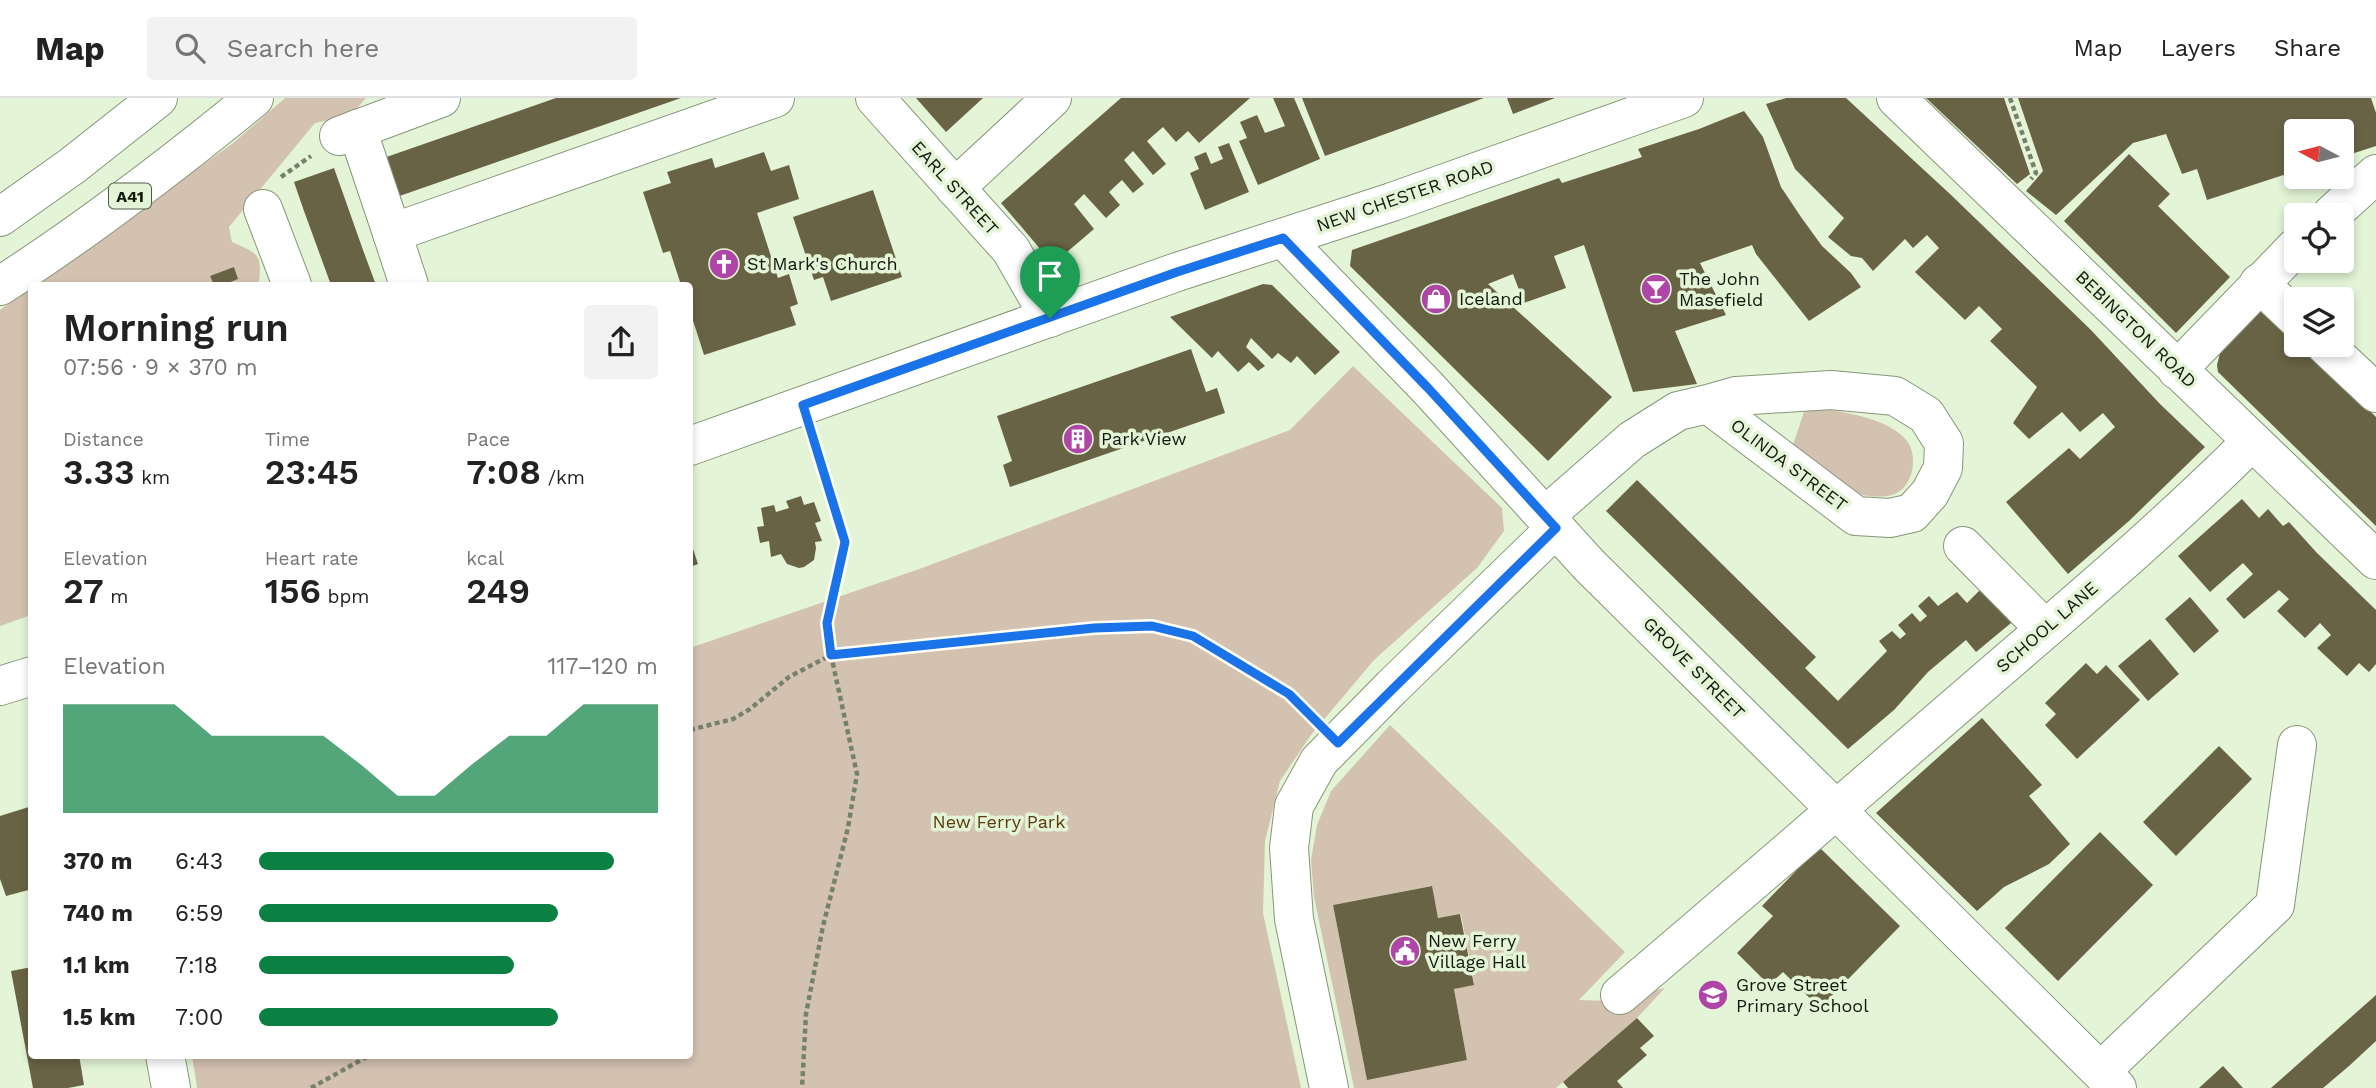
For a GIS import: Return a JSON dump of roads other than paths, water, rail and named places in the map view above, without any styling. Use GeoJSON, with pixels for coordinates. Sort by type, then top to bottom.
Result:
{"type":"FeatureCollection","features":[{"type":"Feature","properties":{"kind":"main road"},"geometry":{"type":"LineString","coordinates":[[0,217],[72,166],[158,98]]}},
{"type":"Feature","properties":{"kind":"main road","name":"A41"},"geometry":{"type":"LineString","coordinates":[[0,286],[55,251],[164,171],[254,98]]}},
{"type":"Feature","properties":{"kind":"main road"},"geometry":{"type":"LineString","coordinates":[[408,282],[392,233],[348,133],[393,106],[441,98]]}},
{"type":"Feature","properties":{"kind":"main road"},"geometry":{"type":"LineString","coordinates":[[392,233],[775,98]]}},
{"type":"Feature","properties":{"kind":"main road","name":"EARL STREET"},"geometry":{"type":"LineString","coordinates":[[875,98],[1011,250],[1050,318]]}},
{"type":"Feature","properties":{"kind":"main road"},"geometry":{"type":"LineString","coordinates":[[955,188],[1052,98]]}},
{"type":"Feature","properties":{"kind":"main road","name":"NEW CHESTER ROAD"},"geometry":{"type":"LineString","coordinates":[[693,445],[1177,272],[1283,238],[1684,98]]}},
{"type":"Feature","properties":{"kind":"main road","name":"BEBINGTON ROAD"},"geometry":{"type":"LineString","coordinates":[[1896,98],[2376,561]]}},
{"type":"Feature","properties":{"kind":"main road"},"geometry":{"type":"LineString","coordinates":[[2344,203],[2376,174]]}},
{"type":"Feature","properties":{"kind":"main road"},"geometry":{"type":"LineString","coordinates":[[263,208],[291,282]]}},
{"type":"Feature","properties":{"kind":"main road","name":"GROVE STREET"},"geometry":{"type":"LineString","coordinates":[[1283,238],[1428,388],[1589,565],[2109,1079]]}},
{"type":"Feature","properties":{"kind":"main road"},"geometry":{"type":"LineString","coordinates":[[2177,370],[2284,259]]}},
{"type":"Feature","properties":{"kind":"main road"},"geometry":{"type":"LineString","coordinates":[[2259,283],[2284,307]]}},
{"type":"Feature","properties":{"kind":"main road"},"geometry":{"type":"LineString","coordinates":[[2338,357],[2376,393]]}},
{"type":"Feature","properties":{"kind":"main road","name":"OLINDA STREET"},"geometry":{"type":"LineString","coordinates":[[1329,1088],[1294,919],[1289,848],[1294,806],[1319,761],[1550,522],[1632,440],[1678,411],[1737,396],[1830,390],[1895,396],[1926,415],[1944,443],[1943,468],[1930,493],[1912,513],[1890,518],[1856,516],[1708,404]]}},
{"type":"Feature","properties":{"kind":"main road","name":"SCHOOL LANE"},"geometry":{"type":"LineString","coordinates":[[1620,995],[1838,811],[2223,470],[2252,441]]}},
{"type":"Feature","properties":{"kind":"main road"},"geometry":{"type":"LineString","coordinates":[[1963,546],[2045,629]]}},
{"type":"Feature","properties":{"kind":"main road"},"geometry":{"type":"LineString","coordinates":[[0,686],[28,677]]}},
{"type":"Feature","properties":{"kind":"main road"},"geometry":{"type":"LineString","coordinates":[[2109,1079],[2275,905],[2297,745]]}},
{"type":"Feature","properties":{"kind":"main road"},"geometry":{"type":"LineString","coordinates":[[166,1059],[171,1088]]}},
{"type":"Feature","properties":{"kind":"place","name":"St Mark's Church"},"geometry":{"type":"Point","coordinates":[724,264]}},
{"type":"Feature","properties":{"kind":"place","name":"The John Masefield"},"geometry":{"type":"Point","coordinates":[1656,289]}},
{"type":"Feature","properties":{"kind":"place","name":"Iceland"},"geometry":{"type":"Point","coordinates":[1436,299]}},
{"type":"Feature","properties":{"kind":"place","name":"Park View"},"geometry":{"type":"Point","coordinates":[1078,439]}},
{"type":"Feature","properties":{"kind":"place","name":"New Ferry Village Hall"},"geometry":{"type":"Point","coordinates":[1405,951]}},
{"type":"Feature","properties":{"kind":"place","name":"Grove Street Primary School"},"geometry":{"type":"Point","coordinates":[1713,995]}},
{"type":"Feature","properties":{"kind":"park label","name":"New Ferry Park"},"geometry":{"type":"Point","coordinates":[999,822]}}]}
